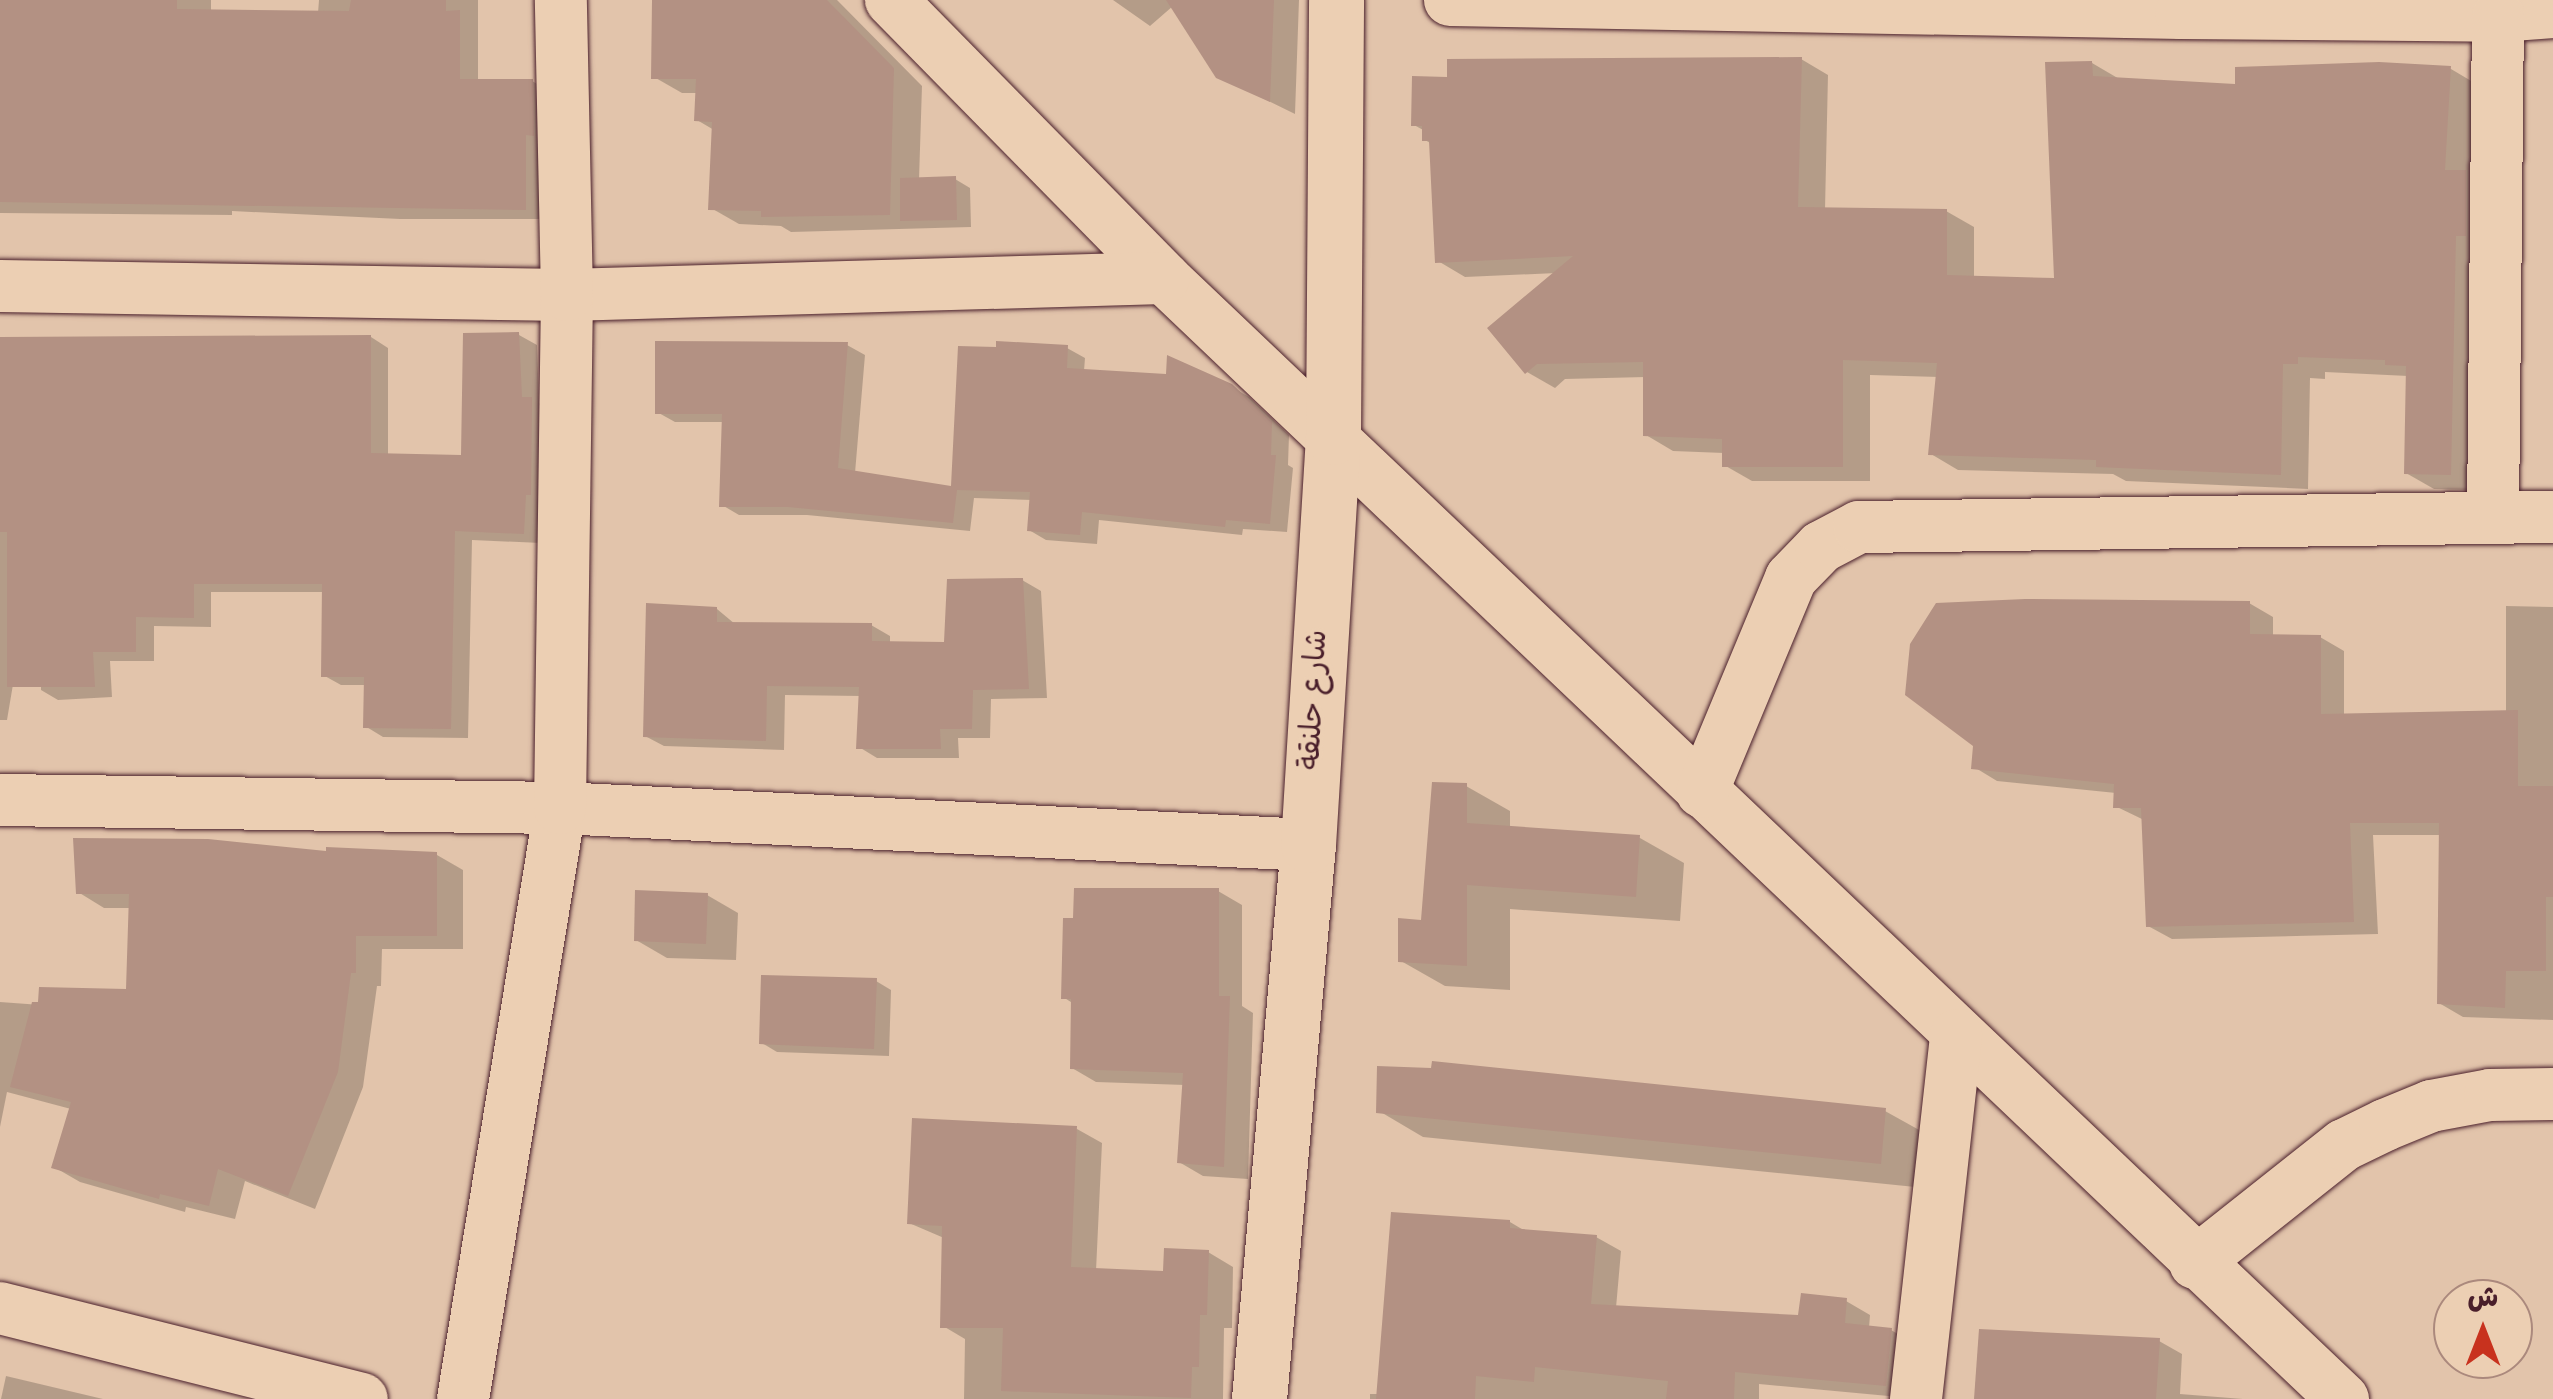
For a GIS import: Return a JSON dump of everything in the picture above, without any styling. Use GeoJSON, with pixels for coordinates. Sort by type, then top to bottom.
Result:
{"type":"FeatureCollection","features":[{"type":"Feature","properties":{"kind":"street"},"geometry":{"type":"LineString","coordinates":[[463,1399],[560,808],[567,295],[561,0]]}},
{"type":"Feature","properties":{"kind":"street"},"geometry":{"type":"LineString","coordinates":[[891,0],[1164,278],[2343,1399]]}},
{"type":"Feature","properties":{"kind":"street","name":"شارع حلنقة"},"geometry":{"type":"LineString","coordinates":[[1260,1399],[1308,846],[1333,437],[1336,0]]}},
{"type":"Feature","properties":{"kind":"street"},"geometry":{"type":"LineString","coordinates":[[1450,0],[2528,10],[2493,516]]}},
{"type":"Feature","properties":{"kind":"street"},"geometry":{"type":"LineString","coordinates":[[0,286],[567,295],[1164,278]]}},
{"type":"Feature","properties":{"kind":"street"},"geometry":{"type":"LineString","coordinates":[[1702,792],[1790,578],[1821,548],[1858,526],[2553,517]]}},
{"type":"Feature","properties":{"kind":"street"},"geometry":{"type":"LineString","coordinates":[[0,800],[560,808],[1308,846]]}},
{"type":"Feature","properties":{"kind":"street"},"geometry":{"type":"LineString","coordinates":[[1916,1399],[1956,1035]]}},
{"type":"Feature","properties":{"kind":"street"},"geometry":{"type":"LineString","coordinates":[[2196,1263],[2344,1146],[2385,1126],[2431,1106],[2490,1095],[2553,1094]]}},
{"type":"Feature","properties":{"kind":"street"},"geometry":{"type":"LineString","coordinates":[[0,1308],[362,1399]]}},
{"type":"Feature","properties":{"kind":"building"},"geometry":{"type":"Polygon","coordinates":[[[0,0],[177,0],[177,9],[349,11],[351,0],[446,0],[446,11],[460,10],[460,79],[533,79],[534,136],[526,135],[526,210],[0,202],[0,0]]]}},
{"type":"Feature","properties":{"kind":"building"},"geometry":{"type":"Polygon","coordinates":[[[652,0],[827,0],[894,68],[890,215],[761,217],[761,211],[708,210],[712,122],[694,121],[696,79],[651,79],[652,0]]]}},
{"type":"Feature","properties":{"kind":"building"},"geometry":{"type":"Polygon","coordinates":[[[1166,0],[1274,0],[1270,102],[1216,78],[1166,0]]]}},
{"type":"Feature","properties":{"kind":"building"},"geometry":{"type":"Polygon","coordinates":[[[1802,57],[1798,207],[1947,209],[1947,275],[2054,278],[2045,62],[2092,61],[2093,76],[2235,84],[2235,67],[2379,62],[2451,66],[2445,170],[2466,170],[2466,236],[2456,236],[2451,475],[2404,474],[2406,366],[2385,365],[2385,360],[2298,357],[2298,364],[2283,364],[2281,475],[2096,467],[2096,460],[1928,455],[1937,363],[1843,360],[1843,467],[1722,467],[1722,439],[1643,436],[1643,362],[1537,364],[1525,374],[1487,328],[1573,256],[1435,263],[1429,141],[1422,141],[1422,126],[1411,126],[1412,76],[1447,77],[1447,59],[1802,57]]]}},
{"type":"Feature","properties":{"kind":"building"},"geometry":{"type":"Polygon","coordinates":[[[956,176],[957,220],[900,221],[900,178],[956,176]]]}},
{"type":"Feature","properties":{"kind":"building"},"geometry":{"type":"Polygon","coordinates":[[[519,332],[522,397],[532,397],[531,495],[526,495],[524,534],[455,531],[451,729],[363,728],[364,677],[321,677],[322,584],[194,584],[194,618],[136,617],[136,652],[93,652],[95,687],[7,687],[7,532],[0,532],[0,337],[371,335],[371,453],[461,455],[463,333],[519,332]]]}},
{"type":"Feature","properties":{"kind":"building"},"geometry":{"type":"Polygon","coordinates":[[[655,341],[848,342],[838,468],[951,486],[958,346],[996,347],[996,341],[1068,345],[1067,368],[1166,374],[1167,355],[1232,384],[1272,422],[1271,455],[1276,455],[1270,524],[1226,520],[1225,527],[1082,512],[1080,535],[1027,531],[1030,492],[957,490],[953,523],[788,507],[719,507],[722,414],[655,414],[655,341]]]}},
{"type":"Feature","properties":{"kind":"building"},"geometry":{"type":"Polygon","coordinates":[[[1023,578],[1029,689],[973,690],[972,729],[940,729],[941,749],[856,749],[859,687],[767,686],[766,741],[643,737],[646,603],[717,607],[717,622],[872,623],[872,641],[944,642],[947,579],[1023,578]]]}},
{"type":"Feature","properties":{"kind":"building"},"geometry":{"type":"Polygon","coordinates":[[[2025,599],[2250,601],[2250,634],[2321,635],[2321,714],[2518,710],[2518,786],[2553,786],[2553,897],[2546,897],[2546,971],[2506,971],[2505,1008],[2437,1004],[2439,823],[2350,823],[2354,922],[2146,927],[2141,808],[2113,808],[2114,784],[1971,769],[1973,746],[1905,695],[1910,644],[1936,603],[2025,599]]]}},
{"type":"Feature","properties":{"kind":"building"},"geometry":{"type":"Polygon","coordinates":[[[1432,782],[1467,783],[1467,823],[1640,835],[1636,897],[1467,885],[1467,966],[1398,962],[1398,918],[1421,920],[1432,782]]]}},
{"type":"Feature","properties":{"kind":"building"},"geometry":{"type":"Polygon","coordinates":[[[73,838],[208,839],[326,851],[326,847],[437,852],[437,936],[356,936],[356,973],[351,973],[338,1072],[288,1196],[218,1169],[209,1206],[160,1194],[159,1199],[51,1168],[71,1102],[10,1087],[32,1002],[38,1002],[39,987],[126,989],[129,894],[76,894],[73,838]]]}},
{"type":"Feature","properties":{"kind":"building"},"geometry":{"type":"Polygon","coordinates":[[[1074,888],[1219,888],[1219,996],[1230,996],[1224,1167],[1177,1163],[1183,1073],[1070,1069],[1071,999],[1061,999],[1063,918],[1073,918],[1074,888]]]}},
{"type":"Feature","properties":{"kind":"building"},"geometry":{"type":"Polygon","coordinates":[[[635,890],[708,893],[706,944],[634,941],[635,890]]]}},
{"type":"Feature","properties":{"kind":"building"},"geometry":{"type":"Polygon","coordinates":[[[761,975],[877,978],[874,1049],[759,1044],[761,975]]]}},
{"type":"Feature","properties":{"kind":"building"},"geometry":{"type":"Polygon","coordinates":[[[1432,1061],[1886,1108],[1881,1164],[1376,1113],[1377,1066],[1431,1068],[1432,1061]]]}},
{"type":"Feature","properties":{"kind":"building"},"geometry":{"type":"Polygon","coordinates":[[[912,1118],[1077,1126],[1071,1267],[1163,1271],[1164,1248],[1209,1250],[1207,1315],[1200,1315],[1199,1367],[1192,1367],[1191,1398],[1001,1391],[1003,1328],[940,1328],[942,1226],[907,1224],[912,1118]]]}},
{"type":"Feature","properties":{"kind":"building"},"geometry":{"type":"Polygon","coordinates":[[[1391,1212],[1510,1220],[1510,1228],[1597,1235],[1591,1304],[1798,1315],[1801,1293],[1847,1298],[1845,1323],[1892,1328],[1886,1386],[1735,1372],[1734,1399],[1666,1399],[1668,1381],[1535,1367],[1534,1382],[1476,1376],[1475,1399],[1376,1399],[1391,1212]]]}},
{"type":"Feature","properties":{"kind":"building"},"geometry":{"type":"Polygon","coordinates":[[[1979,1329],[2160,1338],[2156,1399],[1974,1399],[1979,1329]]]}}]}
